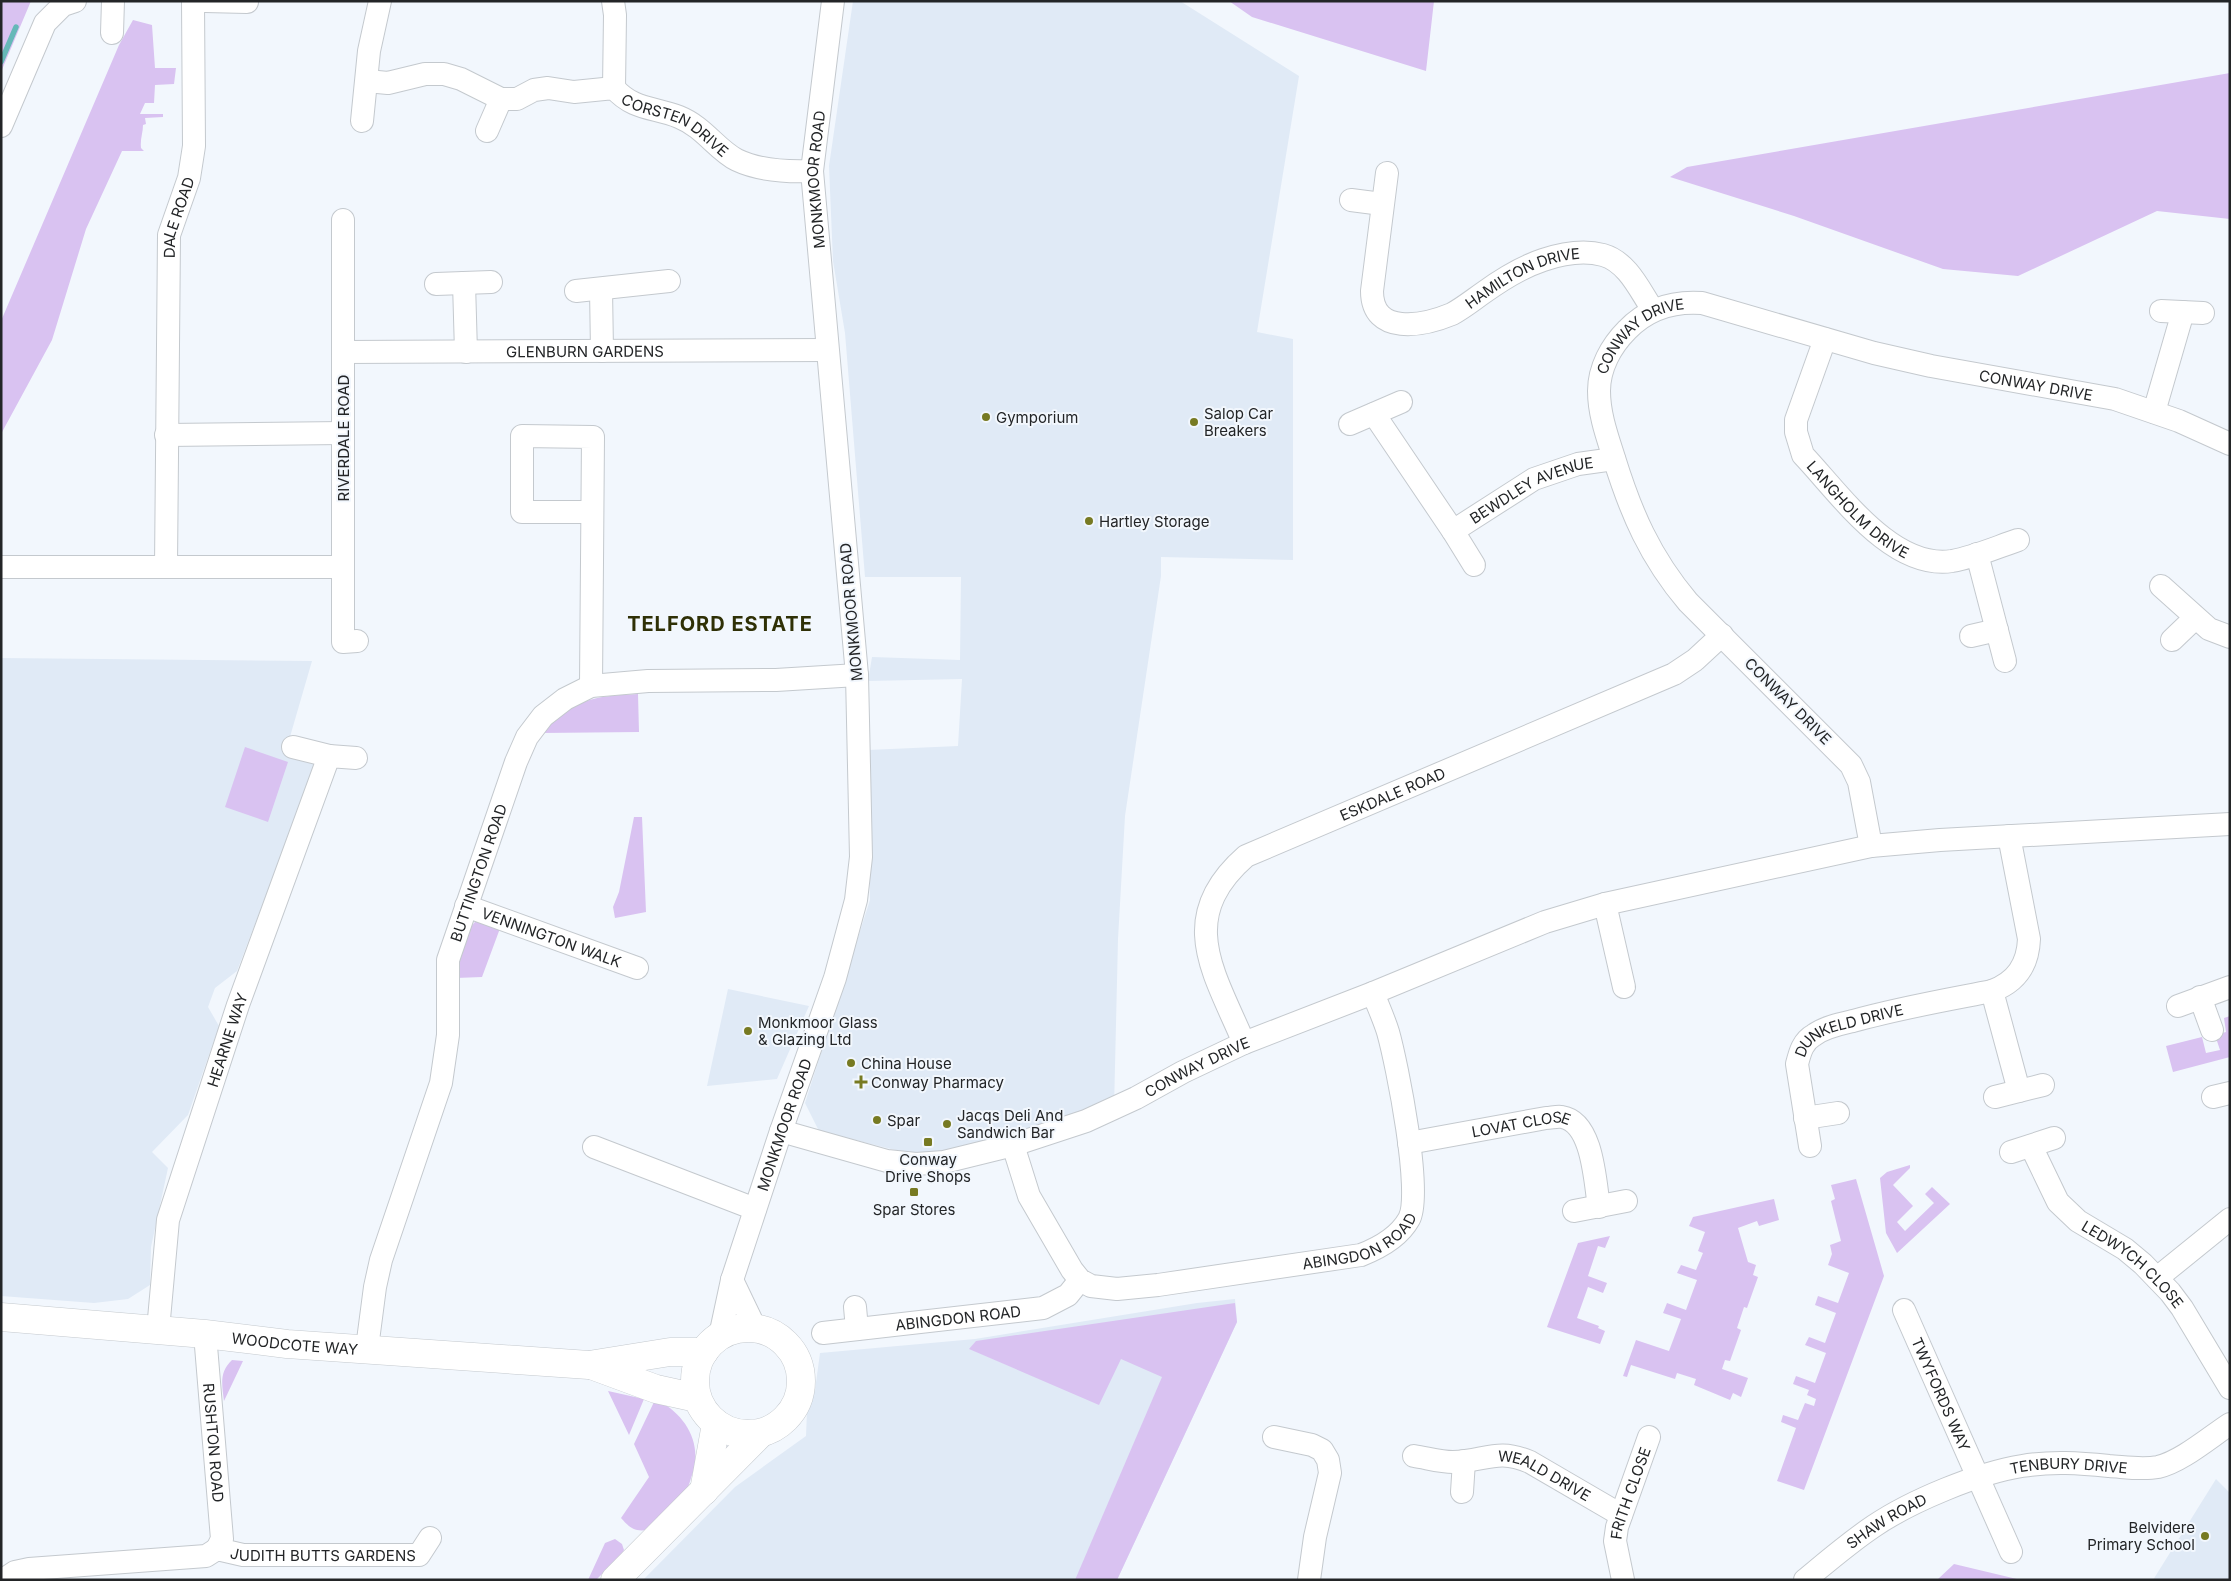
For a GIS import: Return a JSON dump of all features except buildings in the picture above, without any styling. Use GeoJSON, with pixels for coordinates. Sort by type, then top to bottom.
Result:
{"type":"FeatureCollection","features":[{"type":"Feature","properties":{"kind":"street"},"geometry":{"type":"LineString","coordinates":[[1,126],[45,23],[63,5],[75,1]]}},
{"type":"Feature","properties":{"kind":"street"},"geometry":{"type":"LineString","coordinates":[[112,33],[113,1]]}},
{"type":"Feature","properties":{"kind":"street","name":"DALE ROAD"},"geometry":{"type":"LineString","coordinates":[[166,567],[169,235],[189,178],[194,146],[193,1]]}},
{"type":"Feature","properties":{"kind":"street"},"geometry":{"type":"LineString","coordinates":[[205,1],[247,2]]}},
{"type":"Feature","properties":{"kind":"street"},"geometry":{"type":"LineString","coordinates":[[362,121],[367,81],[368,51],[380,1]]}},
{"type":"Feature","properties":{"kind":"street"},"geometry":{"type":"LineString","coordinates":[[613,1],[615,15],[614,88]]}},
{"type":"Feature","properties":{"kind":"street","name":"MONKMOOR ROAD"},"geometry":{"type":"LineString","coordinates":[[712,1344],[781,1131],[835,978],[856,900],[861,857],[857,675],[812,172],[833,1]]}},
{"type":"Feature","properties":{"kind":"street"},"geometry":{"type":"LineString","coordinates":[[367,81],[388,83],[425,74],[444,74],[461,79],[501,99],[486,131]]}},
{"type":"Feature","properties":{"kind":"street","name":"CORSTEN DRIVE"},"geometry":{"type":"LineString","coordinates":[[501,99],[517,99],[534,90],[548,88],[574,92],[614,88],[623,98],[638,106],[679,117],[697,126],[736,160],[772,170],[812,172]]}},
{"type":"Feature","properties":{"kind":"street","name":"HAMILTON DRIVE"},"geometry":{"type":"LineString","coordinates":[[1387,173],[1372,301],[1368,315],[1390,322],[1414,323],[1438,319],[1464,307],[1494,285],[1524,268],[1543,260],[1578,253],[1603,255],[1624,267],[1653,310]]}},
{"type":"Feature","properties":{"kind":"street"},"geometry":{"type":"LineString","coordinates":[[1350,200],[1382,204]]}},
{"type":"Feature","properties":{"kind":"street","name":"RIVERDALE ROAD"},"geometry":{"type":"LineString","coordinates":[[343,220],[343,642],[357,641]]}},
{"type":"Feature","properties":{"kind":"street"},"geometry":{"type":"LineString","coordinates":[[576,291],[669,281]]}},
{"type":"Feature","properties":{"kind":"street"},"geometry":{"type":"LineString","coordinates":[[436,284],[491,282]]}},
{"type":"Feature","properties":{"kind":"street"},"geometry":{"type":"LineString","coordinates":[[464,283],[466,352]]}},
{"type":"Feature","properties":{"kind":"street"},"geometry":{"type":"LineString","coordinates":[[601,289],[602,351]]}},
{"type":"Feature","properties":{"kind":"street","name":"CONWAY DRIVE"},"geometry":{"type":"LineString","coordinates":[[1871,846],[1859,782],[1851,765],[1688,602],[1668,579],[1655,558],[1632,512],[1600,410],[1599,390],[1602,372],[1608,354],[1620,337],[1636,321],[1653,310],[1687,302],[1702,303],[1733,310],[1825,339],[1931,366],[2092,394],[2179,421],[2230,444]]}},
{"type":"Feature","properties":{"kind":"street"},"geometry":{"type":"LineString","coordinates":[[2154,412],[2182,312]]}},
{"type":"Feature","properties":{"kind":"street","name":"LANGHOLM DRIVE"},"geometry":{"type":"LineString","coordinates":[[1825,339],[1796,420],[1796,432],[1804,455],[1876,534],[1904,552],[1935,561],[1952,561],[2018,540]]}},
{"type":"Feature","properties":{"kind":"street","name":"GLENBURN GARDENS"},"geometry":{"type":"LineString","coordinates":[[343,352],[827,350]]}},
{"type":"Feature","properties":{"kind":"street"},"geometry":{"type":"LineString","coordinates":[[1350,424],[1402,402]]}},
{"type":"Feature","properties":{"kind":"street","name":"BEWDLEY AVENUE"},"geometry":{"type":"LineString","coordinates":[[1374,414],[1474,565]]}},
{"type":"Feature","properties":{"kind":"street"},"geometry":{"type":"LineString","coordinates":[[166,435],[343,433]]}},
{"type":"Feature","properties":{"kind":"street"},"geometry":{"type":"LineString","coordinates":[[591,512],[522,512],[522,436],[593,437],[591,686]]}},
{"type":"Feature","properties":{"kind":"street","name":"BEWDLEY AVENUE"},"geometry":{"type":"LineString","coordinates":[[1453,531],[1534,479],[1571,466],[1614,459]]}},
{"type":"Feature","properties":{"kind":"street"},"geometry":{"type":"LineString","coordinates":[[1977,554],[2005,661]]}},
{"type":"Feature","properties":{"kind":"street"},"geometry":{"type":"LineString","coordinates":[[1,567],[342,567]]}},
{"type":"Feature","properties":{"kind":"street"},"geometry":{"type":"LineString","coordinates":[[2161,586],[2209,629],[2230,637]]}},
{"type":"Feature","properties":{"kind":"street"},"geometry":{"type":"LineString","coordinates":[[2172,640],[2195,618]]}},
{"type":"Feature","properties":{"kind":"street"},"geometry":{"type":"LineString","coordinates":[[1970,636],[1997,630]]}},
{"type":"Feature","properties":{"kind":"street","name":"ESKDALE ROAD"},"geometry":{"type":"LineString","coordinates":[[1244,1043],[1209,961],[1205,943],[1207,912],[1212,897],[1230,870],[1260,849],[1674,674],[1695,660],[1722,636]]}},
{"type":"Feature","properties":{"kind":"street","name":"BUTTINGTON ROAD"},"geometry":{"type":"LineString","coordinates":[[367,1348],[375,1286],[381,1260],[440,1083],[448,1035],[448,960],[516,762],[527,738],[543,716],[566,699],[591,686],[648,681],[776,680],[857,675]]}},
{"type":"Feature","properties":{"kind":"street"},"geometry":{"type":"LineString","coordinates":[[293,747],[329,756],[356,758]]}},
{"type":"Feature","properties":{"kind":"street","name":"HEARNE WAY"},"geometry":{"type":"LineString","coordinates":[[158,1330],[168,1220],[238,1005],[329,756]]}},
{"type":"Feature","properties":{"kind":"street","name":"CONWAY DRIVE"},"geometry":{"type":"LineString","coordinates":[[781,1131],[887,1161],[916,1164],[944,1162],[1013,1146],[1086,1121],[1136,1098],[1182,1072],[1244,1043],[1373,993],[1545,922],[1605,904],[1871,846],[2230,824]]}},
{"type":"Feature","properties":{"kind":"street","name":"DUNKELD DRIVE"},"geometry":{"type":"LineString","coordinates":[[1810,1146],[1797,1064],[1800,1052],[1812,1035],[1831,1027],[1863,1018],[1992,991],[2010,982],[2020,972],[2029,951],[2029,939],[2010,836]]}},
{"type":"Feature","properties":{"kind":"street"},"geometry":{"type":"LineString","coordinates":[[1605,904],[1624,987]]}},
{"type":"Feature","properties":{"kind":"street","name":"VENNINGTON WALK"},"geometry":{"type":"LineString","coordinates":[[466,906],[637,968]]}},
{"type":"Feature","properties":{"kind":"street"},"geometry":{"type":"LineString","coordinates":[[2178,1006],[2230,987]]}},
{"type":"Feature","properties":{"kind":"street"},"geometry":{"type":"LineString","coordinates":[[1992,991],[2019,1091]]}},
{"type":"Feature","properties":{"kind":"street","name":"ABINGDON ROAD"},"geometry":{"type":"LineString","coordinates":[[823,1333],[1044,1308],[1068,1295],[1080,1280],[1090,1286],[1117,1289],[1158,1285],[1361,1255],[1379,1248],[1394,1236],[1409,1219],[1414,1200],[1409,1143],[1397,1068],[1387,1030],[1373,993]]}},
{"type":"Feature","properties":{"kind":"street"},"geometry":{"type":"LineString","coordinates":[[2200,998],[2212,1030]]}},
{"type":"Feature","properties":{"kind":"street"},"geometry":{"type":"LineString","coordinates":[[1995,1097],[2043,1085]]}},
{"type":"Feature","properties":{"kind":"street"},"geometry":{"type":"LineString","coordinates":[[1805,1118],[1838,1113]]}},
{"type":"Feature","properties":{"kind":"street","name":"LOVAT CLOSE"},"geometry":{"type":"LineString","coordinates":[[1409,1143],[1546,1118],[1562,1117],[1573,1122],[1583,1131],[1588,1144],[1599,1206]]}},
{"type":"Feature","properties":{"kind":"street","name":"LEDWYCH CLOSE"},"geometry":{"type":"LineString","coordinates":[[2054,1138],[2021,1149],[2067,1213],[2125,1249],[2157,1278],[2182,1308],[2230,1388]]}},
{"type":"Feature","properties":{"kind":"street"},"geometry":{"type":"LineString","coordinates":[[1013,1146],[1029,1196],[1064,1259],[1080,1280]]}},
{"type":"Feature","properties":{"kind":"street","name":"MONKMOOR ROAD"},"geometry":{"type":"LineString","coordinates":[[594,1147],[755,1209]]}},
{"type":"Feature","properties":{"kind":"street"},"geometry":{"type":"LineString","coordinates":[[1574,1212],[1626,1202]]}},
{"type":"Feature","properties":{"kind":"street"},"geometry":{"type":"LineString","coordinates":[[2157,1278],[2230,1219]]}},
{"type":"Feature","properties":{"kind":"street"},"geometry":{"type":"LineString","coordinates":[[732,1280],[755,1328]]}},
{"type":"Feature","properties":{"kind":"street"},"geometry":{"type":"LineString","coordinates":[[855,1306],[857,1329]]}},
{"type":"Feature","properties":{"kind":"street","name":"TWYFORDS WAY"},"geometry":{"type":"LineString","coordinates":[[1904,1310],[1978,1478]]}},
{"type":"Feature","properties":{"kind":"street","name":"WOODCOTE WAY"},"geometry":{"type":"LineString","coordinates":[[1,1317],[205,1334],[287,1344],[589,1364],[712,1344]]}},
{"type":"Feature","properties":{"kind":"street"},"geometry":{"type":"LineString","coordinates":[[740,1328],[755,1328],[772,1333],[791,1349],[800,1364],[802,1387],[797,1405],[786,1420],[760,1434],[743,1435],[716,1424],[703,1409],[697,1398],[695,1382],[696,1369],[712,1344],[740,1328]]}},
{"type":"Feature","properties":{"kind":"street","name":"RUSHTON ROAD"},"geometry":{"type":"LineString","coordinates":[[205,1334],[222,1539],[217,1549]]}},
{"type":"Feature","properties":{"kind":"street","name":"WOODCOTE WAY"},"geometry":{"type":"LineString","coordinates":[[589,1364],[656,1389],[697,1398]]}},
{"type":"Feature","properties":{"kind":"street"},"geometry":{"type":"LineString","coordinates":[[704,1491],[716,1424]]}},
{"type":"Feature","properties":{"kind":"street","name":"TENBURY DRIVE"},"geometry":{"type":"LineString","coordinates":[[1978,1478],[2021,1466],[2043,1463],[2143,1468],[2158,1467],[2172,1461],[2230,1424]]}},
{"type":"Feature","properties":{"kind":"street"},"geometry":{"type":"LineString","coordinates":[[615,1580],[760,1434]]}},
{"type":"Feature","properties":{"kind":"street"},"geometry":{"type":"LineString","coordinates":[[1274,1436],[1312,1445],[1322,1450],[1328,1460],[1330,1473],[1309,1580]]}},
{"type":"Feature","properties":{"kind":"street","name":"FRITH CLOSE"},"geometry":{"type":"LineString","coordinates":[[1621,1579],[1615,1541],[1621,1515],[1649,1437]]}},
{"type":"Feature","properties":{"kind":"street","name":"WEALD DRIVE"},"geometry":{"type":"LineString","coordinates":[[1414,1456],[1443,1461],[1464,1461],[1500,1455],[1515,1456],[1530,1462],[1621,1515]]}},
{"type":"Feature","properties":{"kind":"street"},"geometry":{"type":"LineString","coordinates":[[1462,1492],[1464,1461]]}},
{"type":"Feature","properties":{"kind":"street"},"geometry":{"type":"LineString","coordinates":[[1978,1478],[2011,1552]]}},
{"type":"Feature","properties":{"kind":"street","name":"SHAW ROAD"},"geometry":{"type":"LineString","coordinates":[[1806,1580],[1874,1526],[1901,1510],[1978,1478]]}},
{"type":"Feature","properties":{"kind":"street","name":"JUDITH BUTTS GARDENS"},"geometry":{"type":"LineString","coordinates":[[3,1580],[15,1572],[29,1569],[206,1556],[217,1549],[243,1555],[419,1555],[430,1538]]}},
{"type":"Feature","properties":{"kind":"shaded area"},"geometry":{"type":"Polygon","coordinates":[[[1,1],[31,1],[1,72],[1,1]]]}},
{"type":"Feature","properties":{"kind":"shaded area"},"geometry":{"type":"Polygon","coordinates":[[[853,1],[1180,1],[1299,76],[1257,332],[1293,339],[1293,560],[1161,557],[1161,576],[1125,816],[1118,939],[1114,1109],[923,1157],[819,1131],[805,1103],[870,900],[868,750],[958,746],[962,679],[868,681],[872,657],[960,660],[961,577],[865,577],[845,333],[833,261],[829,166],[853,1]]]}},
{"type":"Feature","properties":{"kind":"shaded area"},"geometry":{"type":"Polygon","coordinates":[[[1229,1],[1434,1],[1426,71],[1252,17],[1229,1]]]}},
{"type":"Feature","properties":{"kind":"shaded area"},"geometry":{"type":"Polygon","coordinates":[[[133,20],[152,25],[155,68],[176,68],[174,84],[155,85],[154,103],[145,103],[140,114],[163,114],[163,117],[145,118],[146,124],[143,125],[141,145],[144,151],[122,151],[86,229],[52,340],[1,434],[1,321],[119,45],[133,20]]]}},
{"type":"Feature","properties":{"kind":"shaded area"},"geometry":{"type":"Polygon","coordinates":[[[2230,73],[2230,219],[2157,211],[2018,276],[1943,269],[1794,216],[1670,177],[1687,167],[2230,73]]]}},
{"type":"Feature","properties":{"kind":"shaded area"},"geometry":{"type":"Polygon","coordinates":[[[1,658],[312,661],[285,754],[317,761],[237,971],[215,988],[208,1007],[219,1026],[188,1115],[152,1152],[168,1168],[151,1247],[150,1285],[128,1299],[94,1303],[1,1296],[1,658]]]}},
{"type":"Feature","properties":{"kind":"shaded area"},"geometry":{"type":"Polygon","coordinates":[[[638,694],[639,732],[542,733],[564,713],[585,701],[609,696],[638,694]]]}},
{"type":"Feature","properties":{"kind":"shaded area"},"geometry":{"type":"Polygon","coordinates":[[[245,747],[288,762],[268,822],[225,807],[245,747]]]}},
{"type":"Feature","properties":{"kind":"shaded area"},"geometry":{"type":"Polygon","coordinates":[[[634,817],[642,817],[646,912],[615,918],[613,907],[619,892],[634,817]]]}},
{"type":"Feature","properties":{"kind":"shaded area"},"geometry":{"type":"Polygon","coordinates":[[[477,920],[502,923],[482,977],[456,978],[461,947],[468,932],[477,920]]]}},
{"type":"Feature","properties":{"kind":"shaded area"},"geometry":{"type":"Polygon","coordinates":[[[728,989],[809,1006],[777,1079],[707,1086],[728,989]]]}},
{"type":"Feature","properties":{"kind":"shaded area"},"geometry":{"type":"Polygon","coordinates":[[[2230,1016],[2230,1057],[2173,1072],[2166,1046],[2202,1037],[2206,1053],[2220,1050],[2215,1035],[2226,1032],[2224,1018],[2230,1016]]]}},
{"type":"Feature","properties":{"kind":"shaded area"},"geometry":{"type":"Polygon","coordinates":[[[1910,1165],[1910,1168],[1893,1185],[1913,1206],[1897,1222],[1905,1231],[1934,1203],[1925,1194],[1932,1187],[1950,1204],[1897,1253],[1886,1233],[1880,1178],[1887,1172],[1910,1165]]]}},
{"type":"Feature","properties":{"kind":"shaded area"},"geometry":{"type":"Polygon","coordinates":[[[1856,1179],[1884,1276],[1804,1490],[1777,1481],[1796,1428],[1781,1422],[1783,1415],[1798,1420],[1805,1403],[1814,1406],[1816,1399],[1807,1395],[1809,1390],[1793,1384],[1796,1376],[1815,1383],[1826,1353],[1805,1345],[1809,1337],[1825,1343],[1836,1313],[1815,1305],[1818,1296],[1838,1303],[1849,1273],[1828,1265],[1832,1254],[1830,1245],[1841,1241],[1831,1201],[1835,1199],[1831,1185],[1856,1179]]]}},
{"type":"Feature","properties":{"kind":"shaded area"},"geometry":{"type":"Polygon","coordinates":[[[1774,1199],[1779,1220],[1759,1226],[1757,1221],[1738,1228],[1748,1262],[1756,1265],[1753,1275],[1758,1277],[1747,1308],[1744,1307],[1737,1328],[1741,1330],[1730,1361],[1725,1360],[1722,1369],[1748,1378],[1741,1397],[1733,1393],[1730,1400],[1694,1385],[1696,1379],[1677,1373],[1675,1379],[1631,1365],[1627,1377],[1623,1376],[1636,1340],[1669,1351],[1681,1319],[1663,1313],[1667,1303],[1686,1310],[1697,1280],[1677,1273],[1681,1265],[1696,1270],[1703,1253],[1698,1251],[1705,1232],[1689,1226],[1693,1217],[1774,1199]]]}},
{"type":"Feature","properties":{"kind":"shaded area"},"geometry":{"type":"Polygon","coordinates":[[[1610,1236],[1605,1248],[1598,1246],[1588,1276],[1607,1283],[1603,1293],[1588,1287],[1577,1318],[1599,1326],[1598,1328],[1605,1331],[1600,1344],[1547,1327],[1578,1243],[1610,1236]]]}},
{"type":"Feature","properties":{"kind":"shaded area"},"geometry":{"type":"Polygon","coordinates":[[[1235,1299],[1237,1322],[1117,1580],[643,1580],[735,1487],[806,1436],[807,1411],[815,1390],[820,1353],[975,1339],[1197,1303],[1235,1299]]]}},
{"type":"Feature","properties":{"kind":"shaded area"},"geometry":{"type":"Polygon","coordinates":[[[1235,1303],[1237,1322],[1117,1580],[1075,1580],[1162,1377],[1121,1359],[1099,1405],[969,1349],[976,1341],[1235,1303]]]}},
{"type":"Feature","properties":{"kind":"shaded area"},"geometry":{"type":"Polygon","coordinates":[[[232,1360],[243,1361],[224,1401],[223,1374],[232,1360]]]}},
{"type":"Feature","properties":{"kind":"shaded area"},"geometry":{"type":"Polygon","coordinates":[[[608,1391],[644,1399],[629,1435],[608,1391]]]}},
{"type":"Feature","properties":{"kind":"shaded area"},"geometry":{"type":"Polygon","coordinates":[[[659,1401],[678,1415],[690,1433],[694,1444],[695,1466],[685,1492],[647,1530],[639,1530],[629,1526],[621,1518],[649,1477],[634,1444],[654,1402],[659,1401]]]}},
{"type":"Feature","properties":{"kind":"shaded area","name":"Belvidere Primary School"},"geometry":{"type":"Polygon","coordinates":[[[2216,1479],[2230,1493],[2230,1580],[2153,1580],[2216,1479]]]}},
{"type":"Feature","properties":{"kind":"shaded area"},"geometry":{"type":"Polygon","coordinates":[[[615,1539],[622,1544],[624,1550],[621,1555],[596,1580],[588,1580],[605,1543],[615,1539]]]}},
{"type":"Feature","properties":{"kind":"shaded area"},"geometry":{"type":"Polygon","coordinates":[[[1954,1564],[2021,1580],[1937,1580],[1954,1564]]]}},
{"type":"Feature","properties":{"kind":"waterway"},"geometry":{"type":"LineString","coordinates":[[1,62],[16,27]]}},
{"type":"Feature","properties":{"kind":"place","name":"Gymporium"},"geometry":{"type":"Point","coordinates":[986,417]}},
{"type":"Feature","properties":{"kind":"place","name":"Salop Car Breakers"},"geometry":{"type":"Point","coordinates":[1194,422]}},
{"type":"Feature","properties":{"kind":"place","name":"Hartley Storage"},"geometry":{"type":"Point","coordinates":[1089,521]}},
{"type":"Feature","properties":{"kind":"place","name":"Monkmoor Glass & Glazing Ltd"},"geometry":{"type":"Point","coordinates":[748,1031]}},
{"type":"Feature","properties":{"kind":"place","name":"China House"},"geometry":{"type":"Point","coordinates":[851,1063]}},
{"type":"Feature","properties":{"kind":"place","name":"Conway Pharmacy"},"geometry":{"type":"Point","coordinates":[861,1082]}},
{"type":"Feature","properties":{"kind":"place","name":"Spar"},"geometry":{"type":"Point","coordinates":[877,1120]}},
{"type":"Feature","properties":{"kind":"place","name":"Jacqs Deli And Sandwich Bar"},"geometry":{"type":"Point","coordinates":[947,1124]}},
{"type":"Feature","properties":{"kind":"place","name":"Conway Drive Shops"},"geometry":{"type":"Point","coordinates":[928,1142]}},
{"type":"Feature","properties":{"kind":"place","name":"Spar Stores"},"geometry":{"type":"Point","coordinates":[914,1192]}},
{"type":"Feature","properties":{"kind":"place","name":"Belvidere Primary School"},"geometry":{"type":"Point","coordinates":[2205,1536]}},
{"type":"Feature","properties":{"kind":"district","name":"TELFORD ESTATE"},"geometry":{"type":"Point","coordinates":[720,624]}}]}
